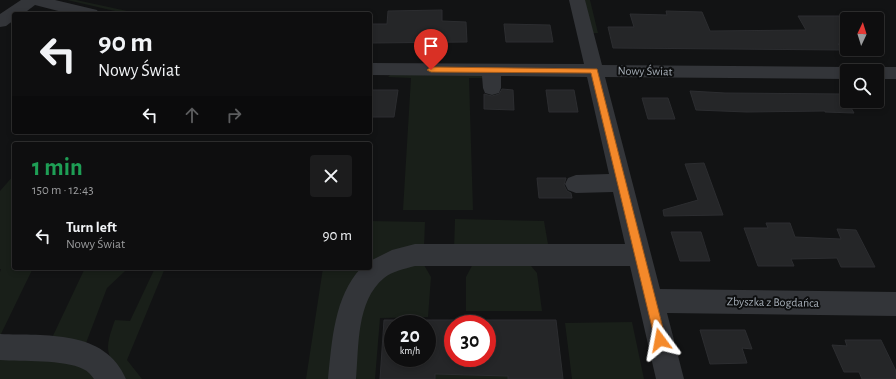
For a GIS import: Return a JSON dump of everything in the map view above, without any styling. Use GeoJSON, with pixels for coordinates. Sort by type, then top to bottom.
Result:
{"type":"FeatureCollection","features":[{"type":"Feature","properties":{"kind":"street"},"geometry":{"type":"LineString","coordinates":[[15,12],[33,0],[82,12]]}},
{"type":"Feature","properties":{"kind":"street"},"geometry":{"type":"LineString","coordinates":[[577,0],[670,379]]}},
{"type":"Feature","properties":{"kind":"street"},"geometry":{"type":"LineString","coordinates":[[0,22],[12,14]]}},
{"type":"Feature","properties":{"kind":"street","name":"Nowy Świat"},"geometry":{"type":"LineString","coordinates":[[372,69],[492,79],[594,71],[840,73]]}},
{"type":"Feature","properties":{"kind":"street"},"geometry":{"type":"LineString","coordinates":[[884,73],[896,73]]}},
{"type":"Feature","properties":{"kind":"street"},"geometry":{"type":"LineString","coordinates":[[576,184],[622,183]]}},
{"type":"Feature","properties":{"kind":"street"},"geometry":{"type":"LineString","coordinates":[[342,379],[348,325],[355,296],[370,274],[391,261],[402,257],[415,255],[639,255]]}},
{"type":"Feature","properties":{"kind":"street","name":"Zbyszka z Bogdańca"},"geometry":{"type":"LineString","coordinates":[[651,301],[896,304]]}},
{"type":"Feature","properties":{"kind":"street"},"geometry":{"type":"LineString","coordinates":[[0,347],[67,351],[84,354],[97,362],[112,379]]}},
{"type":"Feature","properties":{"kind":"shaded area"},"geometry":{"type":"Polygon","coordinates":[[[67,0],[76,0],[132,12],[119,12],[67,0]]]}},
{"type":"Feature","properties":{"kind":"shaded area"},"geometry":{"type":"Polygon","coordinates":[[[584,0],[590,0],[598,33],[593,33],[584,0]]]}},
{"type":"Feature","properties":{"kind":"shaded area"},"geometry":{"type":"Polygon","coordinates":[[[390,75],[483,75],[486,78],[469,78],[473,210],[403,210],[411,78],[388,77],[390,75]]]}},
{"type":"Feature","properties":{"kind":"shaded area"},"geometry":{"type":"Polygon","coordinates":[[[12,177],[12,270],[32,270],[0,336],[1,269],[0,191],[12,177]]]}},
{"type":"Feature","properties":{"kind":"shaded area"},"geometry":{"type":"Polygon","coordinates":[[[455,219],[544,221],[549,250],[454,250],[455,219]]]}},
{"type":"Feature","properties":{"kind":"shaded area"},"geometry":{"type":"Polygon","coordinates":[[[372,221],[425,222],[424,248],[373,265],[372,268],[372,221]]]}},
{"type":"Feature","properties":{"kind":"shaded area"},"geometry":{"type":"Polygon","coordinates":[[[421,260],[431,277],[428,315],[384,315],[384,318],[380,318],[375,379],[349,379],[355,318],[376,277],[421,260]]]}},
{"type":"Feature","properties":{"kind":"shaded area"},"geometry":{"type":"Polygon","coordinates":[[[475,260],[526,260],[537,273],[542,311],[466,311],[466,277],[475,260]]]}},
{"type":"Feature","properties":{"kind":"shaded area"},"geometry":{"type":"Polygon","coordinates":[[[84,270],[127,270],[107,288],[86,343],[51,340],[84,270]]]}},
{"type":"Feature","properties":{"kind":"shaded area"},"geometry":{"type":"Polygon","coordinates":[[[154,270],[164,270],[127,360],[142,379],[126,379],[110,358],[108,352],[109,338],[115,320],[130,321],[154,270]]]}},
{"type":"Feature","properties":{"kind":"shaded area"},"geometry":{"type":"Polygon","coordinates":[[[323,270],[371,270],[335,379],[306,379],[323,270]]]}},
{"type":"Feature","properties":{"kind":"shaded area"},"geometry":{"type":"Polygon","coordinates":[[[632,322],[644,379],[572,379],[565,323],[632,322]]]}},
{"type":"Feature","properties":{"kind":"shaded area"},"geometry":{"type":"Polygon","coordinates":[[[0,356],[64,358],[103,379],[0,379],[0,356]]]}},
{"type":"Feature","properties":{"kind":"shaded area"},"geometry":{"type":"Polygon","coordinates":[[[435,374],[508,376],[508,379],[435,379],[435,374]]]}},
{"type":"Feature","properties":{"kind":"building"},"geometry":{"type":"Polygon","coordinates":[[[442,10],[442,21],[466,22],[467,42],[372,43],[372,24],[387,24],[388,11],[442,10]]]}},
{"type":"Feature","properties":{"kind":"building"},"geometry":{"type":"Polygon","coordinates":[[[666,11],[702,12],[710,31],[806,30],[798,16],[840,16],[840,44],[838,44],[840,50],[613,48],[608,27],[634,27],[630,14],[667,15],[666,11]]]}},
{"type":"Feature","properties":{"kind":"building"},"geometry":{"type":"Polygon","coordinates":[[[504,24],[550,25],[553,42],[506,42],[504,24]]]}},
{"type":"Feature","properties":{"kind":"building"},"geometry":{"type":"Polygon","coordinates":[[[502,89],[513,90],[514,110],[484,109],[484,94],[492,96],[499,94],[502,89]]]}},
{"type":"Feature","properties":{"kind":"building"},"geometry":{"type":"Polygon","coordinates":[[[372,90],[398,90],[394,117],[372,117],[372,90]]]}},
{"type":"Feature","properties":{"kind":"building"},"geometry":{"type":"Polygon","coordinates":[[[546,90],[574,90],[578,112],[549,112],[546,90]]]}},
{"type":"Feature","properties":{"kind":"building"},"geometry":{"type":"Polygon","coordinates":[[[690,91],[725,93],[840,94],[840,108],[851,108],[854,113],[825,111],[747,112],[696,110],[690,91]]]}},
{"type":"Feature","properties":{"kind":"building"},"geometry":{"type":"Polygon","coordinates":[[[642,98],[668,98],[675,119],[648,119],[642,98]]]}},
{"type":"Feature","properties":{"kind":"building"},"geometry":{"type":"Polygon","coordinates":[[[704,163],[723,215],[664,216],[663,210],[698,200],[685,164],[704,163]]]}},
{"type":"Feature","properties":{"kind":"building"},"geometry":{"type":"Polygon","coordinates":[[[537,178],[566,178],[564,185],[567,191],[571,193],[572,198],[539,198],[537,178]]]}},
{"type":"Feature","properties":{"kind":"building"},"geometry":{"type":"Polygon","coordinates":[[[766,223],[790,223],[795,237],[841,239],[837,229],[856,230],[875,267],[841,267],[837,258],[791,259],[794,266],[758,266],[744,228],[768,228],[766,223]]]}},
{"type":"Feature","properties":{"kind":"building"},"geometry":{"type":"Polygon","coordinates":[[[671,232],[701,232],[710,261],[680,261],[671,232]]]}},
{"type":"Feature","properties":{"kind":"building"},"geometry":{"type":"Polygon","coordinates":[[[384,320],[384,367],[436,367],[436,320],[444,320],[444,367],[496,367],[496,320],[556,320],[563,379],[508,379],[508,376],[435,374],[435,379],[380,379],[384,320]]]}},
{"type":"Feature","properties":{"kind":"building"},"geometry":{"type":"Polygon","coordinates":[[[700,330],[745,330],[752,349],[742,348],[747,363],[710,364],[700,330]]]}},
{"type":"Feature","properties":{"kind":"building"},"geometry":{"type":"Polygon","coordinates":[[[845,340],[881,340],[896,371],[896,379],[862,379],[859,372],[844,372],[832,345],[847,346],[845,340]]]}},
{"type":"Feature","properties":{"kind":"route"},"geometry":{"type":"LineString","coordinates":[[431,70],[594,71],[660,340]]}}]}
